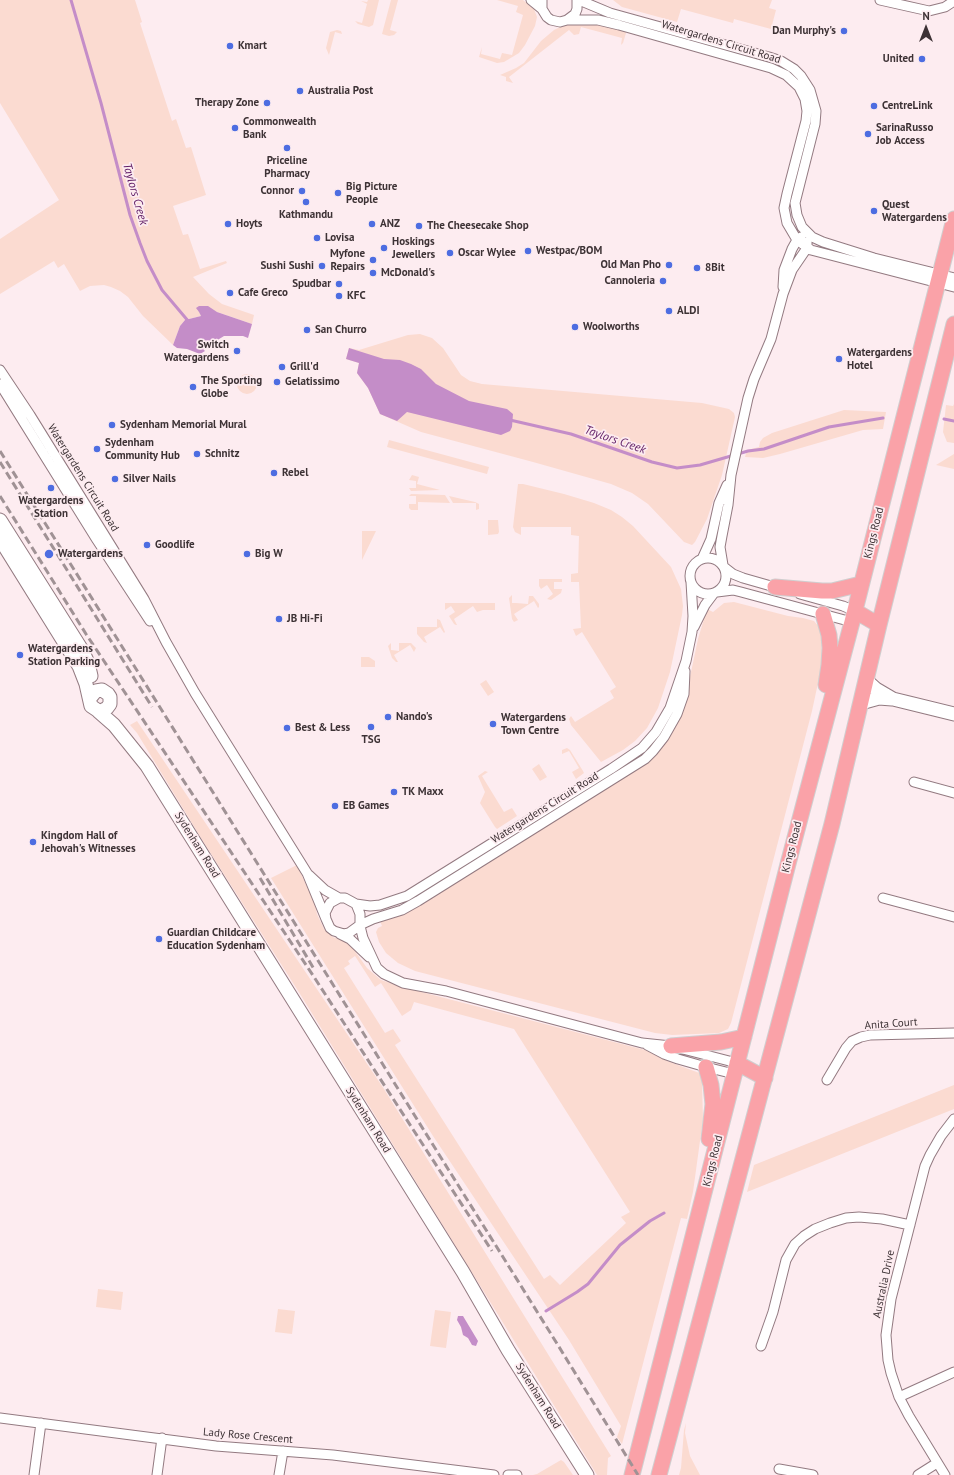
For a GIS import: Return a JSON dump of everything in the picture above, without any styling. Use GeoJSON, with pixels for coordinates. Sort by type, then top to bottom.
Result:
{"type":"FeatureCollection","features":[{"type":"Feature","properties":{"kind":"main road","name":"Kings Road"},"geometry":{"type":"LineString","coordinates":[[632,1475],[861,584],[944,278],[954,219]]}},
{"type":"Feature","properties":{"kind":"main road"},"geometry":{"type":"LineString","coordinates":[[659,1475],[832,824],[879,625],[954,324]]}},
{"type":"Feature","properties":{"kind":"main road"},"geometry":{"type":"LineString","coordinates":[[775,587],[822,591],[841,590],[861,584]]}},
{"type":"Feature","properties":{"kind":"main road"},"geometry":{"type":"LineString","coordinates":[[823,614],[829,635],[830,648],[823,730]]}},
{"type":"Feature","properties":{"kind":"main road"},"geometry":{"type":"LineString","coordinates":[[854,616],[879,625]]}},
{"type":"Feature","properties":{"kind":"main road"},"geometry":{"type":"LineString","coordinates":[[671,1046],[721,1042],[744,1037]]}},
{"type":"Feature","properties":{"kind":"main road"},"geometry":{"type":"LineString","coordinates":[[705,1192],[708,1141],[713,1104],[711,1084],[706,1067]]}},
{"type":"Feature","properties":{"kind":"main road"},"geometry":{"type":"LineString","coordinates":[[736,1068],[765,1078]]}},
{"type":"Feature","properties":{"kind":"street"},"geometry":{"type":"LineString","coordinates":[[531,0],[542,5]]}},
{"type":"Feature","properties":{"kind":"street"},"geometry":{"type":"LineString","coordinates":[[567,20],[575,14],[578,0]]}},
{"type":"Feature","properties":{"kind":"street","name":"Watergardens Circuit Road"},"geometry":{"type":"LineString","coordinates":[[578,0],[682,33],[769,57],[787,65],[801,76],[810,90],[816,111],[815,124],[795,203],[799,221],[807,232],[807,248]]}},
{"type":"Feature","properties":{"kind":"street"},"geometry":{"type":"LineString","coordinates":[[880,0],[929,12],[945,7],[954,2]]}},
{"type":"Feature","properties":{"kind":"street","name":"Watergardens Circuit Road"},"geometry":{"type":"LineString","coordinates":[[542,5],[547,17],[551,20],[560,22],[567,20],[598,20],[771,68],[785,74],[796,83],[805,99],[807,116],[787,194],[784,212],[790,229],[797,240],[807,248]]}},
{"type":"Feature","properties":{"kind":"street"},"geometry":{"type":"LineString","coordinates":[[783,294],[784,270],[797,240],[807,232],[823,242],[944,278],[954,286]]}},
{"type":"Feature","properties":{"kind":"street"},"geometry":{"type":"LineString","coordinates":[[716,592],[722,588],[726,578],[720,547],[728,505],[731,475],[751,388],[771,338],[783,294],[792,270],[807,248],[944,278]]}},
{"type":"Feature","properties":{"kind":"street","name":"Watergardens Circuit Road"},"geometry":{"type":"LineString","coordinates":[[0,370],[30,415],[144,599],[195,693],[306,873],[326,919]]}},
{"type":"Feature","properties":{"kind":"street","name":"Watergardens Circuit Road"},"geometry":{"type":"LineString","coordinates":[[0,384],[133,597],[166,642]]}},
{"type":"Feature","properties":{"kind":"street"},"geometry":{"type":"LineString","coordinates":[[702,559],[711,539],[719,503],[731,475]]}},
{"type":"Feature","properties":{"kind":"street"},"geometry":{"type":"LineString","coordinates":[[0,520],[6,542],[79,666],[92,706],[98,710],[104,710],[110,704],[110,697],[92,678],[88,663],[82,650],[6,542]]}},
{"type":"Feature","properties":{"kind":"street"},"geometry":{"type":"LineString","coordinates":[[702,559],[714,559],[733,574],[843,606],[854,616],[823,614],[733,590],[703,593],[698,591],[691,582],[690,573],[696,562],[702,559]]}},
{"type":"Feature","properties":{"kind":"street","name":"Watergardens Circuit Road"},"geometry":{"type":"LineString","coordinates":[[356,904],[370,906],[380,905],[407,896],[632,755],[649,740],[663,720],[674,696],[686,661],[692,632],[693,606],[691,582]]}},
{"type":"Feature","properties":{"kind":"street","name":"Watergardens Circuit Road"},"geometry":{"type":"LineString","coordinates":[[692,632],[705,605],[716,592]]}},
{"type":"Feature","properties":{"kind":"street","name":"Watergardens Circuit Road"},"geometry":{"type":"LineString","coordinates":[[360,926],[373,919],[402,910],[418,901],[645,759],[653,752],[674,722],[680,707],[685,686],[686,661]]}},
{"type":"Feature","properties":{"kind":"street"},"geometry":{"type":"LineString","coordinates":[[866,680],[876,689],[893,699]]}},
{"type":"Feature","properties":{"kind":"street"},"geometry":{"type":"LineString","coordinates":[[90,698],[96,691],[102,690]]}},
{"type":"Feature","properties":{"kind":"street"},"geometry":{"type":"LineString","coordinates":[[861,703],[879,698],[893,699],[952,714]]}},
{"type":"Feature","properties":{"kind":"street","name":"Sydenham Road"},"geometry":{"type":"LineString","coordinates":[[110,704],[115,716],[135,737],[148,766],[463,1272],[508,1350],[587,1475]]}},
{"type":"Feature","properties":{"kind":"street","name":"Sydenham Road"},"geometry":{"type":"LineString","coordinates":[[98,710],[114,725],[148,766]]}},
{"type":"Feature","properties":{"kind":"street"},"geometry":{"type":"LineString","coordinates":[[914,782],[954,793]]}},
{"type":"Feature","properties":{"kind":"street","name":"Watergardens Circuit Road"},"geometry":{"type":"LineString","coordinates":[[306,873],[321,887],[339,898]]}},
{"type":"Feature","properties":{"kind":"street"},"geometry":{"type":"LineString","coordinates":[[374,962],[350,939],[330,928],[326,919],[327,908],[330,903],[339,898],[344,898],[356,904],[360,914],[360,926],[363,938],[377,968],[384,974],[403,983],[446,992],[642,1043],[671,1046],[736,1068]]}},
{"type":"Feature","properties":{"kind":"street"},"geometry":{"type":"LineString","coordinates":[[883,898],[954,917]]}},
{"type":"Feature","properties":{"kind":"street"},"geometry":{"type":"LineString","coordinates":[[338,933],[349,933],[360,926]]}},
{"type":"Feature","properties":{"kind":"street","name":"Anita Court"},"geometry":{"type":"LineString","coordinates":[[827,1080],[846,1048],[852,1041],[860,1037],[870,1035],[954,1033]]}},
{"type":"Feature","properties":{"kind":"street"},"geometry":{"type":"LineString","coordinates":[[642,1043],[664,1054],[706,1067],[736,1068]]}},
{"type":"Feature","properties":{"kind":"street","name":"Australia Drive"},"geometry":{"type":"LineString","coordinates":[[945,1475],[899,1397],[888,1360],[886,1335],[891,1299],[925,1166],[941,1136],[954,1119]]}},
{"type":"Feature","properties":{"kind":"street"},"geometry":{"type":"LineString","coordinates":[[760,1346],[772,1312],[786,1260],[795,1244],[804,1236],[815,1229],[846,1218],[882,1218],[910,1226]]}},
{"type":"Feature","properties":{"kind":"street"},"geometry":{"type":"LineString","coordinates":[[899,1397],[954,1372]]}},
{"type":"Feature","properties":{"kind":"street","name":"Lady Rose Crescent"},"geometry":{"type":"LineString","coordinates":[[0,1418],[248,1449],[332,1455],[494,1475]]}},
{"type":"Feature","properties":{"kind":"street"},"geometry":{"type":"LineString","coordinates":[[34,1475],[41,1423]]}},
{"type":"Feature","properties":{"kind":"street"},"geometry":{"type":"LineString","coordinates":[[157,1475],[162,1438]]}},
{"type":"Feature","properties":{"kind":"street"},"geometry":{"type":"LineString","coordinates":[[279,1475],[283,1451]]}},
{"type":"Feature","properties":{"kind":"street"},"geometry":{"type":"LineString","coordinates":[[918,1475],[938,1464]]}},
{"type":"Feature","properties":{"kind":"street"},"geometry":{"type":"LineString","coordinates":[[779,1469],[813,1475]]}},
{"type":"Feature","properties":{"kind":"street"},"geometry":{"type":"LineString","coordinates":[[508,1475],[517,1475]]}},
{"type":"Feature","properties":{"kind":"shaded area"},"geometry":{"type":"Polygon","coordinates":[[[0,0],[135,0],[142,22],[140,23],[172,121],[176,119],[186,148],[191,147],[206,195],[173,206],[183,235],[188,234],[200,269],[226,261],[227,263],[193,277],[209,294],[222,304],[254,315],[252,324],[217,312],[197,310],[201,316],[185,320],[180,326],[173,345],[143,316],[128,297],[120,291],[104,285],[90,286],[80,291],[64,264],[58,268],[54,261],[0,294],[0,239],[59,200],[0,103],[0,0]]]}},
{"type":"Feature","properties":{"kind":"shaded area"},"geometry":{"type":"Polygon","coordinates":[[[368,0],[379,0],[373,25],[369,27],[358,24],[355,21],[362,23],[367,4],[361,1],[367,2],[368,0]]]}},
{"type":"Feature","properties":{"kind":"shaded area"},"geometry":{"type":"Polygon","coordinates":[[[391,0],[398,0],[390,30],[397,32],[394,35],[389,36],[382,34],[391,0]]]}},
{"type":"Feature","properties":{"kind":"shaded area"},"geometry":{"type":"Polygon","coordinates":[[[497,0],[523,0],[534,9],[537,17],[535,26],[519,53],[504,62],[497,63],[479,57],[482,47],[481,54],[500,59],[502,53],[512,55],[523,15],[516,12],[518,6],[497,0]]]}},
{"type":"Feature","properties":{"kind":"shaded area"},"geometry":{"type":"Polygon","coordinates":[[[613,0],[772,0],[769,8],[776,10],[771,29],[734,19],[733,23],[681,9],[677,22],[622,7],[613,0]]]}},
{"type":"Feature","properties":{"kind":"shaded area"},"geometry":{"type":"Polygon","coordinates":[[[590,21],[625,30],[626,33],[623,43],[621,45],[622,38],[581,27],[579,34],[574,35],[569,30],[509,77],[513,83],[506,81],[506,77],[500,75],[524,63],[541,41],[554,30],[564,25],[573,25],[579,22],[590,21]]]}},
{"type":"Feature","properties":{"kind":"shaded area"},"geometry":{"type":"Polygon","coordinates":[[[337,30],[341,31],[342,34],[335,32],[329,55],[326,48],[330,32],[337,30]]]}},
{"type":"Feature","properties":{"kind":"shaded area"},"geometry":{"type":"Polygon","coordinates":[[[199,306],[208,306],[217,312],[252,324],[248,338],[243,336],[224,336],[203,349],[205,351],[200,354],[187,349],[177,348],[173,345],[180,326],[185,320],[201,316],[196,308],[199,306]]]}},
{"type":"Feature","properties":{"kind":"shaded area"},"geometry":{"type":"Polygon","coordinates":[[[420,334],[432,338],[443,348],[461,375],[470,381],[482,384],[702,403],[729,409],[734,413],[735,417],[722,475],[707,519],[695,542],[692,545],[684,542],[648,504],[632,493],[611,484],[421,432],[380,414],[368,388],[357,373],[359,363],[346,359],[349,348],[359,350],[408,335],[420,334]]]}},
{"type":"Feature","properties":{"kind":"shaded area"},"geometry":{"type":"Polygon","coordinates":[[[349,348],[384,359],[400,360],[411,364],[421,369],[436,384],[469,401],[507,409],[513,414],[512,427],[510,431],[501,435],[407,412],[397,421],[380,414],[368,388],[357,373],[359,363],[346,359],[349,348]]]}},
{"type":"Feature","properties":{"kind":"shaded area"},"geometry":{"type":"Polygon","coordinates":[[[243,374],[251,374],[257,380],[257,388],[251,394],[243,394],[237,388],[237,380],[243,374]]]}},
{"type":"Feature","properties":{"kind":"shaded area"},"geometry":{"type":"Polygon","coordinates":[[[954,404],[954,443],[947,442],[943,432],[946,405],[953,406],[954,404]]]}},
{"type":"Feature","properties":{"kind":"shaded area"},"geometry":{"type":"Polygon","coordinates":[[[844,410],[886,412],[883,429],[863,430],[763,458],[745,457],[747,450],[759,447],[763,438],[772,433],[844,410]]]}},
{"type":"Feature","properties":{"kind":"shaded area"},"geometry":{"type":"Polygon","coordinates":[[[389,440],[489,467],[487,474],[387,447],[389,440]]]}},
{"type":"Feature","properties":{"kind":"shaded area"},"geometry":{"type":"Polygon","coordinates":[[[954,454],[954,469],[936,465],[954,454]]]}},
{"type":"Feature","properties":{"kind":"shaded area"},"geometry":{"type":"Polygon","coordinates":[[[412,475],[419,477],[417,484],[440,490],[411,491],[409,488],[416,488],[416,481],[409,480],[412,475]]]}},
{"type":"Feature","properties":{"kind":"shaded area"},"geometry":{"type":"Polygon","coordinates":[[[518,484],[564,494],[594,503],[611,510],[622,517],[633,526],[671,567],[681,589],[683,606],[682,615],[670,672],[658,708],[647,728],[635,741],[623,750],[601,762],[571,725],[569,719],[571,716],[575,722],[614,698],[610,691],[616,687],[582,632],[576,636],[573,629],[581,628],[579,582],[571,582],[571,574],[578,573],[579,536],[571,535],[571,527],[521,527],[521,535],[515,532],[513,527],[518,484]]]}},
{"type":"Feature","properties":{"kind":"shaded area"},"geometry":{"type":"Polygon","coordinates":[[[411,494],[445,495],[450,503],[418,502],[418,510],[411,510],[409,508],[409,504],[416,504],[416,496],[409,496],[411,494]]]}},
{"type":"Feature","properties":{"kind":"shaded area"},"geometry":{"type":"Polygon","coordinates":[[[449,496],[475,502],[479,504],[479,509],[476,510],[476,503],[453,503],[449,496]]]}},
{"type":"Feature","properties":{"kind":"shaded area"},"geometry":{"type":"Polygon","coordinates":[[[488,520],[498,520],[498,534],[488,535],[488,520]]]}},
{"type":"Feature","properties":{"kind":"shaded area"},"geometry":{"type":"Polygon","coordinates":[[[362,531],[376,531],[362,560],[362,531]]]}},
{"type":"Feature","properties":{"kind":"shaded area"},"geometry":{"type":"Polygon","coordinates":[[[539,579],[562,579],[562,582],[554,582],[554,589],[562,589],[561,593],[551,600],[547,599],[553,594],[547,585],[541,589],[539,586],[539,579]]]}},
{"type":"Feature","properties":{"kind":"shaded area"},"geometry":{"type":"Polygon","coordinates":[[[512,595],[512,603],[528,604],[529,596],[533,596],[539,604],[539,607],[538,608],[534,601],[514,614],[518,620],[514,622],[512,619],[509,598],[512,595]]]}},
{"type":"Feature","properties":{"kind":"shaded area"},"geometry":{"type":"Polygon","coordinates":[[[734,602],[814,621],[821,632],[822,658],[812,711],[731,1023],[728,1029],[719,1033],[672,1035],[655,1033],[415,971],[398,963],[386,953],[379,942],[376,932],[378,928],[382,926],[380,921],[549,823],[669,736],[677,724],[683,710],[698,639],[707,609],[713,612],[724,603],[734,602]]]}},
{"type":"Feature","properties":{"kind":"shaded area"},"geometry":{"type":"Polygon","coordinates":[[[445,603],[495,603],[495,610],[483,610],[477,612],[473,606],[454,619],[456,625],[449,616],[455,612],[451,606],[445,610],[445,603]]]}},
{"type":"Feature","properties":{"kind":"shaded area"},"geometry":{"type":"Polygon","coordinates":[[[437,619],[440,620],[445,632],[444,633],[440,627],[424,637],[427,643],[424,642],[417,634],[417,627],[437,627],[437,619]]]}},
{"type":"Feature","properties":{"kind":"shaded area"},"geometry":{"type":"Polygon","coordinates":[[[391,643],[391,650],[399,651],[399,643],[411,643],[416,648],[414,652],[410,645],[394,655],[398,662],[396,662],[392,658],[388,646],[391,643]]]}},
{"type":"Feature","properties":{"kind":"shaded area"},"geometry":{"type":"Polygon","coordinates":[[[361,657],[369,657],[375,661],[375,667],[361,667],[361,657]]]}},
{"type":"Feature","properties":{"kind":"shaded area"},"geometry":{"type":"Polygon","coordinates":[[[486,680],[494,692],[488,696],[480,684],[486,680]]]}},
{"type":"Feature","properties":{"kind":"shaded area"},"geometry":{"type":"Polygon","coordinates":[[[137,721],[384,1089],[611,1456],[608,1458],[607,1475],[597,1475],[300,994],[201,838],[137,733],[130,725],[137,721]]]}},
{"type":"Feature","properties":{"kind":"shaded area"},"geometry":{"type":"Polygon","coordinates":[[[567,748],[570,750],[584,773],[576,779],[572,772],[579,768],[569,751],[562,754],[562,750],[567,748]]]}},
{"type":"Feature","properties":{"kind":"shaded area"},"geometry":{"type":"Polygon","coordinates":[[[539,764],[547,777],[540,781],[532,769],[539,764]]]}},
{"type":"Feature","properties":{"kind":"shaded area"},"geometry":{"type":"Polygon","coordinates":[[[485,771],[488,772],[482,776],[504,812],[512,808],[517,816],[497,829],[480,803],[485,792],[478,776],[485,771]]]}},
{"type":"Feature","properties":{"kind":"shaded area"},"geometry":{"type":"Polygon","coordinates":[[[297,865],[315,904],[317,914],[324,929],[333,937],[346,942],[352,947],[367,968],[381,980],[406,988],[645,1050],[667,1061],[702,1074],[707,1083],[702,1085],[703,1119],[693,1192],[687,1219],[681,1218],[622,1444],[617,1437],[621,1426],[569,1340],[433,1136],[271,878],[297,865]],[[355,956],[348,961],[350,964],[344,968],[385,1033],[393,1029],[401,1041],[395,1045],[544,1279],[550,1275],[560,1285],[626,1223],[621,1217],[630,1212],[514,1029],[414,1002],[411,1010],[402,1016],[381,983],[375,987],[355,956]]]}},
{"type":"Feature","properties":{"kind":"shaded area"},"geometry":{"type":"Polygon","coordinates":[[[954,1085],[954,1109],[747,1192],[754,1165],[954,1085]]]}},
{"type":"Feature","properties":{"kind":"shaded area"},"geometry":{"type":"Polygon","coordinates":[[[98,1289],[123,1292],[121,1310],[96,1307],[98,1289]]]}},
{"type":"Feature","properties":{"kind":"shaded area"},"geometry":{"type":"Polygon","coordinates":[[[278,1309],[295,1311],[292,1334],[275,1332],[278,1309]]]}},
{"type":"Feature","properties":{"kind":"shaded area"},"geometry":{"type":"Polygon","coordinates":[[[435,1310],[451,1312],[446,1348],[430,1346],[435,1310]]]}},
{"type":"Feature","properties":{"kind":"shaded area"},"geometry":{"type":"Polygon","coordinates":[[[458,1316],[463,1316],[478,1341],[476,1346],[472,1345],[468,1338],[463,1335],[457,1320],[458,1316]]]}},
{"type":"Feature","properties":{"kind":"shaded area"},"geometry":{"type":"Polygon","coordinates":[[[686,1423],[685,1433],[690,1456],[700,1475],[679,1475],[686,1423]]]}},
{"type":"Feature","properties":{"kind":"shaded area"},"geometry":{"type":"Polygon","coordinates":[[[561,1460],[573,1475],[533,1475],[537,1474],[561,1460]]]}},
{"type":"Feature","properties":{"kind":"waterway","name":"Taylors Creek"},"geometry":{"type":"LineString","coordinates":[[71,0],[101,103],[130,215],[140,243],[147,261],[162,290],[189,322]]}},
{"type":"Feature","properties":{"kind":"waterway","name":"Taylors Creek"},"geometry":{"type":"LineString","coordinates":[[510,420],[571,434],[652,462],[677,468],[700,465],[748,451],[764,449],[829,427],[883,418]]}},
{"type":"Feature","properties":{"kind":"waterway","name":"Taylors Creek"},"geometry":{"type":"LineString","coordinates":[[944,419],[954,421]]}},
{"type":"Feature","properties":{"kind":"waterway"},"geometry":{"type":"LineString","coordinates":[[546,1311],[588,1284],[620,1245],[650,1221],[664,1213]]}},
{"type":"Feature","properties":{"kind":"railway"},"geometry":{"type":"LineString","coordinates":[[0,451],[638,1475]]}},
{"type":"Feature","properties":{"kind":"railway"},"geometry":{"type":"LineString","coordinates":[[0,462],[152,707]]}},
{"type":"Feature","properties":{"kind":"railway"},"geometry":{"type":"LineString","coordinates":[[0,496],[86,634],[314,977],[492,1251]]}},
{"type":"Feature","properties":{"kind":"railway"},"geometry":{"type":"LineString","coordinates":[[260,878],[314,969]]}},
{"type":"Feature","properties":{"kind":"place","name":"Dan Murphy's"},"geometry":{"type":"Point","coordinates":[844,31]}},
{"type":"Feature","properties":{"kind":"place","name":"Kmart"},"geometry":{"type":"Point","coordinates":[230,46]}},
{"type":"Feature","properties":{"kind":"place","name":"United"},"geometry":{"type":"Point","coordinates":[922,59]}},
{"type":"Feature","properties":{"kind":"place","name":"Australia Post"},"geometry":{"type":"Point","coordinates":[300,91]}},
{"type":"Feature","properties":{"kind":"place","name":"Therapy Zone"},"geometry":{"type":"Point","coordinates":[267,103]}},
{"type":"Feature","properties":{"kind":"place","name":"CentreLink"},"geometry":{"type":"Point","coordinates":[874,106]}},
{"type":"Feature","properties":{"kind":"place","name":"Commonwealth Bank"},"geometry":{"type":"Point","coordinates":[235,128]}},
{"type":"Feature","properties":{"kind":"place","name":"SarinaRusso Job Access"},"geometry":{"type":"Point","coordinates":[868,134]}},
{"type":"Feature","properties":{"kind":"place","name":"Priceline Pharmacy"},"geometry":{"type":"Point","coordinates":[287,148]}},
{"type":"Feature","properties":{"kind":"place","name":"Connor"},"geometry":{"type":"Point","coordinates":[302,191]}},
{"type":"Feature","properties":{"kind":"place","name":"Big Picture People"},"geometry":{"type":"Point","coordinates":[338,193]}},
{"type":"Feature","properties":{"kind":"place","name":"Kathmandu"},"geometry":{"type":"Point","coordinates":[306,202]}},
{"type":"Feature","properties":{"kind":"place","name":"Quest Watergardens"},"geometry":{"type":"Point","coordinates":[874,211]}},
{"type":"Feature","properties":{"kind":"place","name":"Hoyts"},"geometry":{"type":"Point","coordinates":[228,224]}},
{"type":"Feature","properties":{"kind":"place","name":"ANZ"},"geometry":{"type":"Point","coordinates":[372,224]}},
{"type":"Feature","properties":{"kind":"place","name":"The Cheesecake Shop"},"geometry":{"type":"Point","coordinates":[419,226]}},
{"type":"Feature","properties":{"kind":"place","name":"Lovisa"},"geometry":{"type":"Point","coordinates":[317,238]}},
{"type":"Feature","properties":{"kind":"place","name":"Hoskings Jewellers"},"geometry":{"type":"Point","coordinates":[384,248]}},
{"type":"Feature","properties":{"kind":"place","name":"Westpac/BOM"},"geometry":{"type":"Point","coordinates":[528,251]}},
{"type":"Feature","properties":{"kind":"place","name":"Oscar Wylee"},"geometry":{"type":"Point","coordinates":[450,253]}},
{"type":"Feature","properties":{"kind":"place","name":"Myfone Repairs"},"geometry":{"type":"Point","coordinates":[373,260]}},
{"type":"Feature","properties":{"kind":"place","name":"Old Man Pho"},"geometry":{"type":"Point","coordinates":[669,265]}},
{"type":"Feature","properties":{"kind":"place","name":"Sushi Sushi"},"geometry":{"type":"Point","coordinates":[322,266]}},
{"type":"Feature","properties":{"kind":"place","name":"8Bit"},"geometry":{"type":"Point","coordinates":[697,268]}},
{"type":"Feature","properties":{"kind":"place","name":"McDonald's"},"geometry":{"type":"Point","coordinates":[373,273]}},
{"type":"Feature","properties":{"kind":"place","name":"Cannoleria"},"geometry":{"type":"Point","coordinates":[663,281]}},
{"type":"Feature","properties":{"kind":"place","name":"Spudbar"},"geometry":{"type":"Point","coordinates":[339,284]}},
{"type":"Feature","properties":{"kind":"place","name":"Cafe Greco"},"geometry":{"type":"Point","coordinates":[230,293]}},
{"type":"Feature","properties":{"kind":"place","name":"KFC"},"geometry":{"type":"Point","coordinates":[339,296]}},
{"type":"Feature","properties":{"kind":"place","name":"ALDI"},"geometry":{"type":"Point","coordinates":[669,311]}},
{"type":"Feature","properties":{"kind":"place","name":"Woolworths"},"geometry":{"type":"Point","coordinates":[575,327]}},
{"type":"Feature","properties":{"kind":"place","name":"San Churro"},"geometry":{"type":"Point","coordinates":[307,330]}},
{"type":"Feature","properties":{"kind":"place","name":"Switch Watergardens"},"geometry":{"type":"Point","coordinates":[237,351]}},
{"type":"Feature","properties":{"kind":"place","name":"Watergardens Hotel"},"geometry":{"type":"Point","coordinates":[839,359]}},
{"type":"Feature","properties":{"kind":"place","name":"Grill'd"},"geometry":{"type":"Point","coordinates":[282,367]}},
{"type":"Feature","properties":{"kind":"place","name":"Gelatissimo"},"geometry":{"type":"Point","coordinates":[277,382]}},
{"type":"Feature","properties":{"kind":"place","name":"The Sporting Globe"},"geometry":{"type":"Point","coordinates":[193,387]}},
{"type":"Feature","properties":{"kind":"place","name":"Sydenham Memorial Mural"},"geometry":{"type":"Point","coordinates":[112,425]}},
{"type":"Feature","properties":{"kind":"place","name":"Sydenham Community Hub"},"geometry":{"type":"Point","coordinates":[97,449]}},
{"type":"Feature","properties":{"kind":"place","name":"Schnitz"},"geometry":{"type":"Point","coordinates":[197,454]}},
{"type":"Feature","properties":{"kind":"place","name":"Rebel"},"geometry":{"type":"Point","coordinates":[274,473]}},
{"type":"Feature","properties":{"kind":"place","name":"Silver Nails"},"geometry":{"type":"Point","coordinates":[115,479]}},
{"type":"Feature","properties":{"kind":"place","name":"Watergardens Station"},"geometry":{"type":"Point","coordinates":[51,488]}},
{"type":"Feature","properties":{"kind":"place","name":"Goodlife"},"geometry":{"type":"Point","coordinates":[147,545]}},
{"type":"Feature","properties":{"kind":"place","name":"Watergardens"},"geometry":{"type":"Point","coordinates":[49,554]}},
{"type":"Feature","properties":{"kind":"place","name":"Big W"},"geometry":{"type":"Point","coordinates":[247,554]}},
{"type":"Feature","properties":{"kind":"place","name":"JB Hi-Fi"},"geometry":{"type":"Point","coordinates":[279,619]}},
{"type":"Feature","properties":{"kind":"place","name":"Watergardens Station Parking"},"geometry":{"type":"Point","coordinates":[20,655]}},
{"type":"Feature","properties":{"kind":"place","name":"Nando's"},"geometry":{"type":"Point","coordinates":[388,717]}},
{"type":"Feature","properties":{"kind":"place","name":"Watergardens Town Centre"},"geometry":{"type":"Point","coordinates":[493,724]}},
{"type":"Feature","properties":{"kind":"place","name":"TSG"},"geometry":{"type":"Point","coordinates":[371,727]}},
{"type":"Feature","properties":{"kind":"place","name":"Best & Less"},"geometry":{"type":"Point","coordinates":[287,728]}},
{"type":"Feature","properties":{"kind":"place","name":"TK Maxx"},"geometry":{"type":"Point","coordinates":[394,792]}},
{"type":"Feature","properties":{"kind":"place","name":"EB Games"},"geometry":{"type":"Point","coordinates":[335,806]}},
{"type":"Feature","properties":{"kind":"place","name":"Kingdom Hall of Jehovah's Witnesses"},"geometry":{"type":"Point","coordinates":[33,842]}},
{"type":"Feature","properties":{"kind":"place","name":"Guardian Childcare Education Sydenham"},"geometry":{"type":"Point","coordinates":[159,939]}}]}
